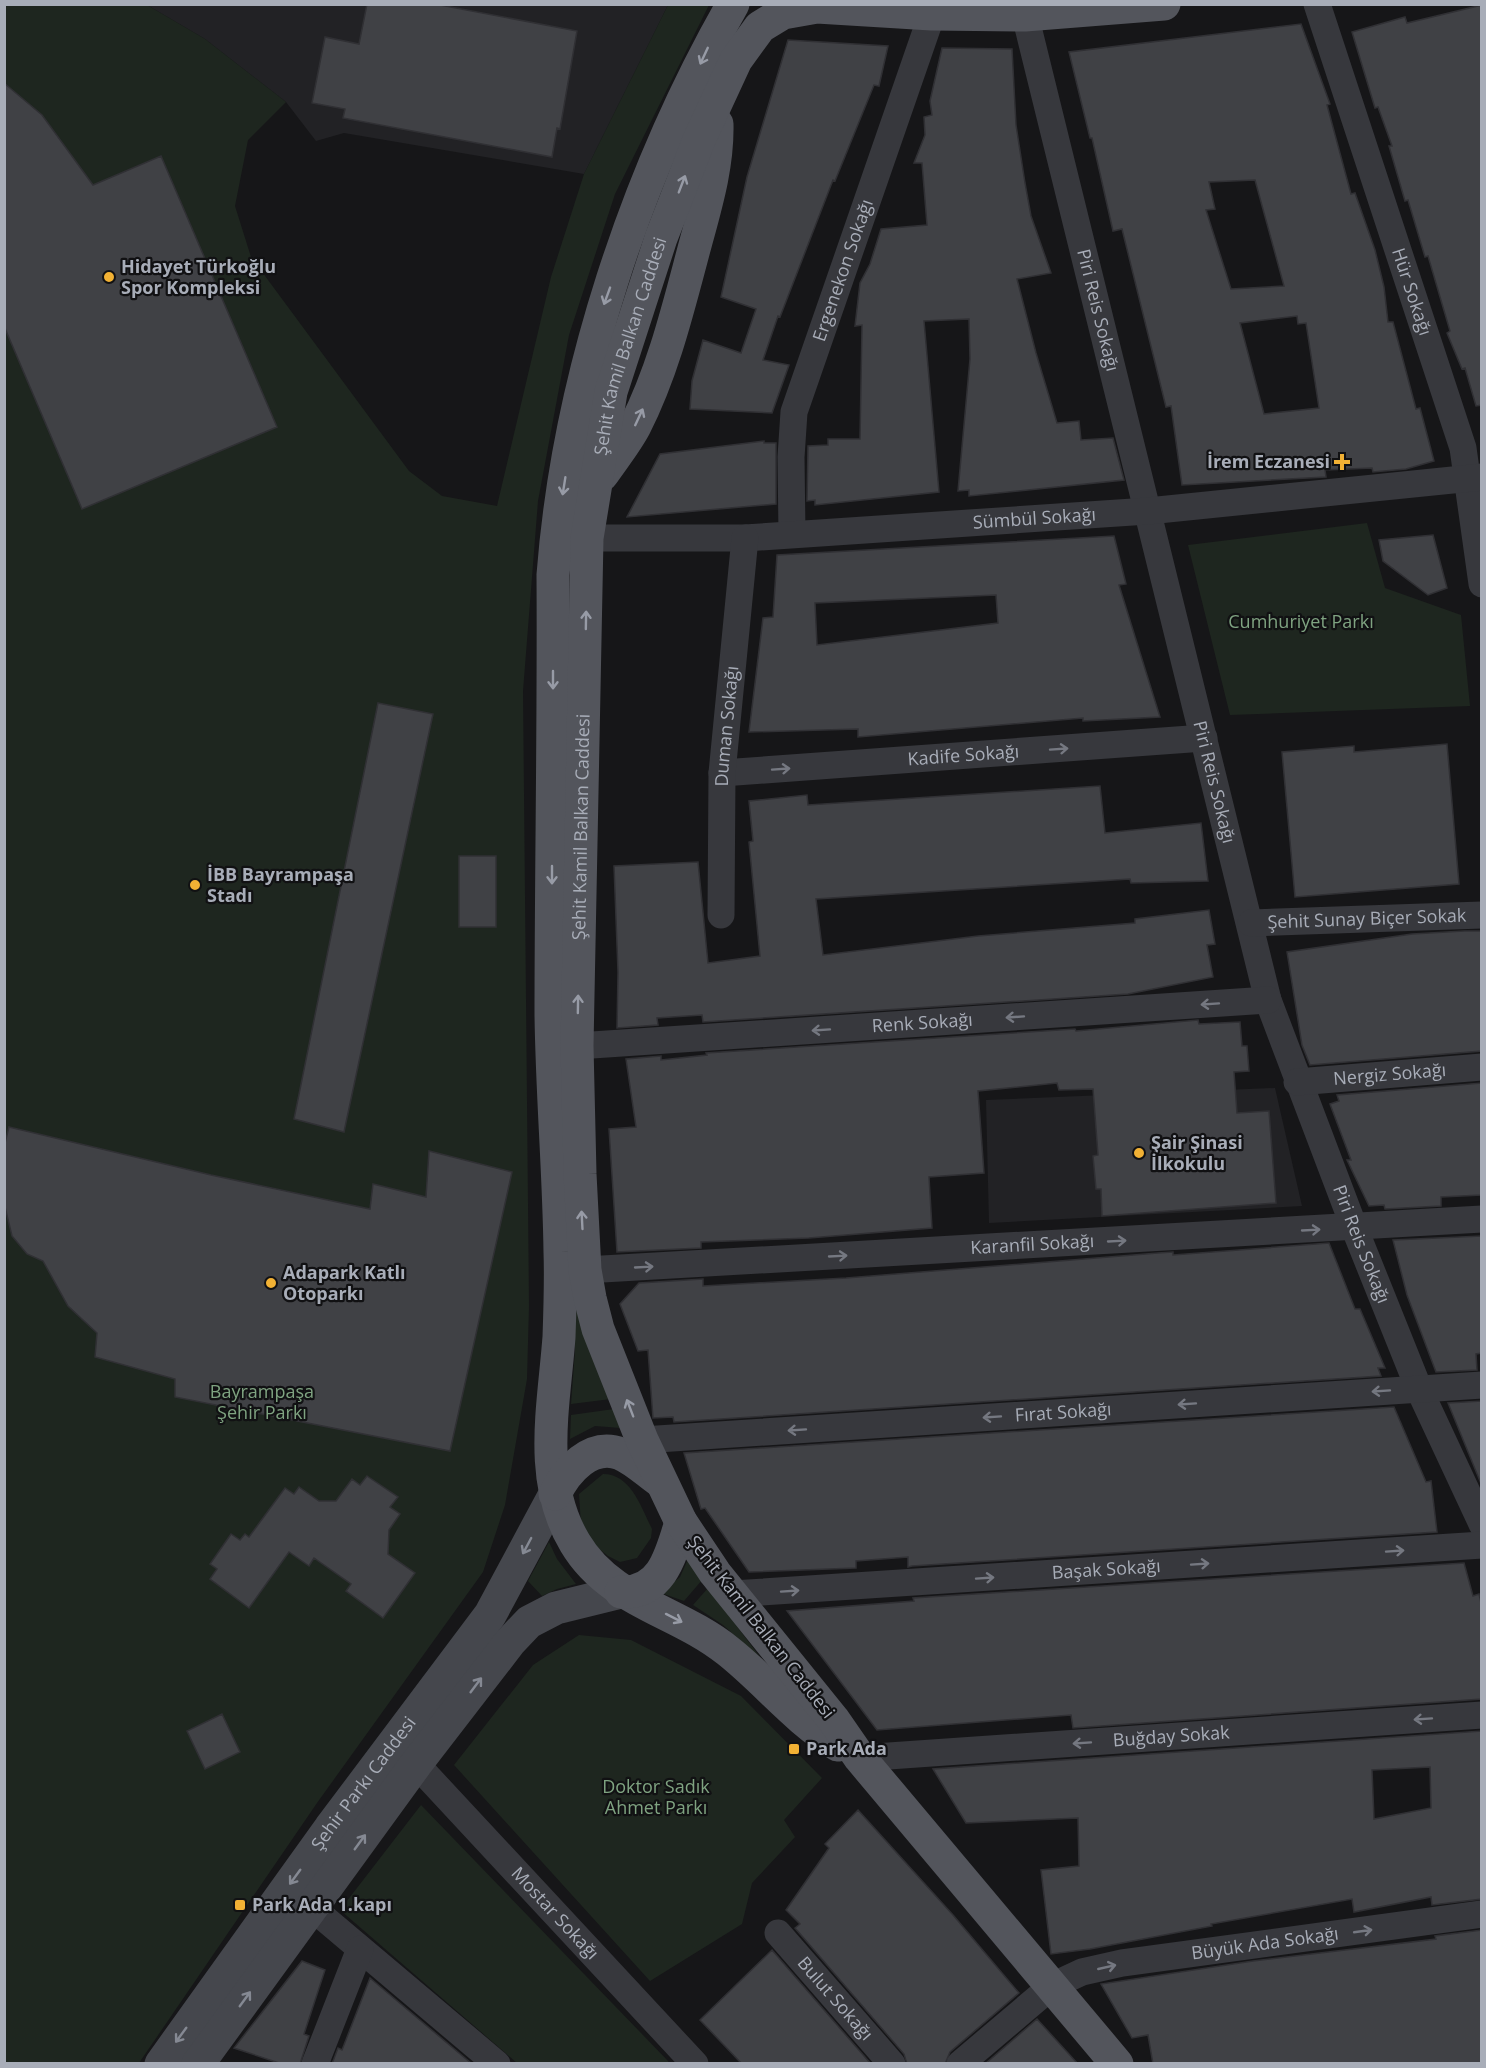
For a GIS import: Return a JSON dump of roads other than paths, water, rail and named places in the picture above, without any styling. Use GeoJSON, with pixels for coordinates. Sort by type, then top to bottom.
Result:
{"type":"FeatureCollection","features":[{"type":"Feature","properties":{"kind":"main road","name":"Şehit Kamil Balkan Caddesi"},"geometry":{"type":"LineString","coordinates":[[733,4],[708,47],[651,175],[600,316],[574,419],[553,575],[551,1018],[560,1254],[559,1334],[549,1443],[555,1494],[574,1542],[588,1560],[621,1592],[705,1634],[729,1652],[806,1722],[860,1758]]}},
{"type":"Feature","properties":{"kind":"main road","name":"Şehit Kamil Balkan Caddesi"},"geometry":{"type":"LineString","coordinates":[[1117,2064],[860,1758],[833,1719],[732,1594],[681,1522],[642,1440],[598,1329],[585,1270],[577,1046],[587,538],[611,392],[661,238],[736,60],[760,27],[783,13],[817,7],[1025,15],[1164,4]]}},
{"type":"Feature","properties":{"kind":"main road"},"geometry":{"type":"LineString","coordinates":[[596,484],[634,428],[654,385],[676,314],[711,183],[717,147],[716,103]]}},
{"type":"Feature","properties":{"kind":"main road"},"geometry":{"type":"LineString","coordinates":[[627,241],[639,238],[661,238],[679,252],[676,314]]}},
{"type":"Feature","properties":{"kind":"main road"},"geometry":{"type":"LineString","coordinates":[[555,1494],[574,1466],[586,1457],[600,1452],[618,1453],[660,1481]]}},
{"type":"Feature","properties":{"kind":"main road","name":"Şehir Parkı Caddesi"},"geometry":{"type":"LineString","coordinates":[[198,2064],[310,1907],[490,1615],[555,1494]]}},
{"type":"Feature","properties":{"kind":"main road"},"geometry":{"type":"LineString","coordinates":[[621,1592],[637,1593],[655,1581],[671,1555],[681,1522]]}},
{"type":"Feature","properties":{"kind":"main road","name":"Şehir Parkı Caddesi"},"geometry":{"type":"LineString","coordinates":[[161,2064],[292,1880],[404,1755],[485,1673],[529,1622],[571,1602],[621,1592]]}},
{"type":"Feature","properties":{"kind":"street","name":"Hür Sokağı"},"geometry":{"type":"LineString","coordinates":[[1317,4],[1463,448],[1475,478],[1482,584]]}},
{"type":"Feature","properties":{"kind":"street","name":"Ergenekon Sokağı"},"geometry":{"type":"LineString","coordinates":[[792,534],[791,457],[794,411],[924,10]]}},
{"type":"Feature","properties":{"kind":"street","name":"Piri Reis Sokağı"},"geometry":{"type":"LineString","coordinates":[[1025,15],[1251,923],[1268,1000],[1353,1227],[1419,1389],[1482,1524]]}},
{"type":"Feature","properties":{"kind":"street","name":"Sümbül Sokağı"},"geometry":{"type":"LineString","coordinates":[[587,538],[745,538],[1148,511],[1475,478]]}},
{"type":"Feature","properties":{"kind":"street","name":"Duman Sokağı"},"geometry":{"type":"LineString","coordinates":[[721,915],[722,773],[745,538]]}},
{"type":"Feature","properties":{"kind":"street","name":"Kadife Sokağı"},"geometry":{"type":"LineString","coordinates":[[722,773],[1204,738]]}},
{"type":"Feature","properties":{"kind":"street","name":"Şehit Sunay Biçer Sokak"},"geometry":{"type":"LineString","coordinates":[[1251,923],[1482,915]]}},
{"type":"Feature","properties":{"kind":"street","name":"Renk Sokağı"},"geometry":{"type":"LineString","coordinates":[[577,1046],[1268,1000]]}},
{"type":"Feature","properties":{"kind":"street","name":"Nergiz Sokağı"},"geometry":{"type":"LineString","coordinates":[[1297,1082],[1482,1067]]}},
{"type":"Feature","properties":{"kind":"street","name":"Karanfil Sokağı"},"geometry":{"type":"LineString","coordinates":[[585,1270],[1482,1219]]}},
{"type":"Feature","properties":{"kind":"street","name":"Fırat Sokağı"},"geometry":{"type":"LineString","coordinates":[[642,1440],[1482,1384]]}},
{"type":"Feature","properties":{"kind":"street","name":"Başak Sokağı"},"geometry":{"type":"LineString","coordinates":[[732,1594],[1482,1545]]}},
{"type":"Feature","properties":{"kind":"street","name":"Buğday Sokak"},"geometry":{"type":"LineString","coordinates":[[860,1758],[1482,1715]]}},
{"type":"Feature","properties":{"kind":"street","name":"Mostar Sokağı"},"geometry":{"type":"LineString","coordinates":[[404,1755],[690,2062]]}},
{"type":"Feature","properties":{"kind":"street"},"geometry":{"type":"LineString","coordinates":[[310,1907],[497,2063]]}},
{"type":"Feature","properties":{"kind":"street","name":"Büyük Ada Sokağı"},"geometry":{"type":"LineString","coordinates":[[960,2064],[1052,1986],[1082,1972],[1122,1963],[1482,1914]]}},
{"type":"Feature","properties":{"kind":"street","name":"Bulut Sokağı"},"geometry":{"type":"LineString","coordinates":[[778,1933],[892,2064]]}},
{"type":"Feature","properties":{"kind":"street"},"geometry":{"type":"LineString","coordinates":[[315,2064],[360,1949]]}},
{"type":"Feature","properties":{"kind":"place","name":"Hidayet Türkoğlu Spor Kompleksi"},"geometry":{"type":"Point","coordinates":[109,277]}},
{"type":"Feature","properties":{"kind":"place","name":"İrem Eczanesi"},"geometry":{"type":"Point","coordinates":[1342,462]}},
{"type":"Feature","properties":{"kind":"place","name":"İBB Bayrampaşa Stadı"},"geometry":{"type":"Point","coordinates":[195,885]}},
{"type":"Feature","properties":{"kind":"place","name":"Şair Şinasi İlkokulu"},"geometry":{"type":"Point","coordinates":[1139,1153]}},
{"type":"Feature","properties":{"kind":"place","name":"Adapark Katlı Otoparkı"},"geometry":{"type":"Point","coordinates":[271,1283]}},
{"type":"Feature","properties":{"kind":"place","name":"Park Ada"},"geometry":{"type":"Point","coordinates":[794,1749]}},
{"type":"Feature","properties":{"kind":"place","name":"Park Ada 1.kapı"},"geometry":{"type":"Point","coordinates":[240,1905]}},
{"type":"Feature","properties":{"kind":"park label","name":"Cumhuriyet Parkı"},"geometry":{"type":"Point","coordinates":[1301,622]}},
{"type":"Feature","properties":{"kind":"park label","name":"Bayrampaşa Şehir Parkı"},"geometry":{"type":"Point","coordinates":[262,1402]}},
{"type":"Feature","properties":{"kind":"park label","name":"Doktor Sadık Ahmet Parkı"},"geometry":{"type":"Point","coordinates":[656,1797]}}]}
